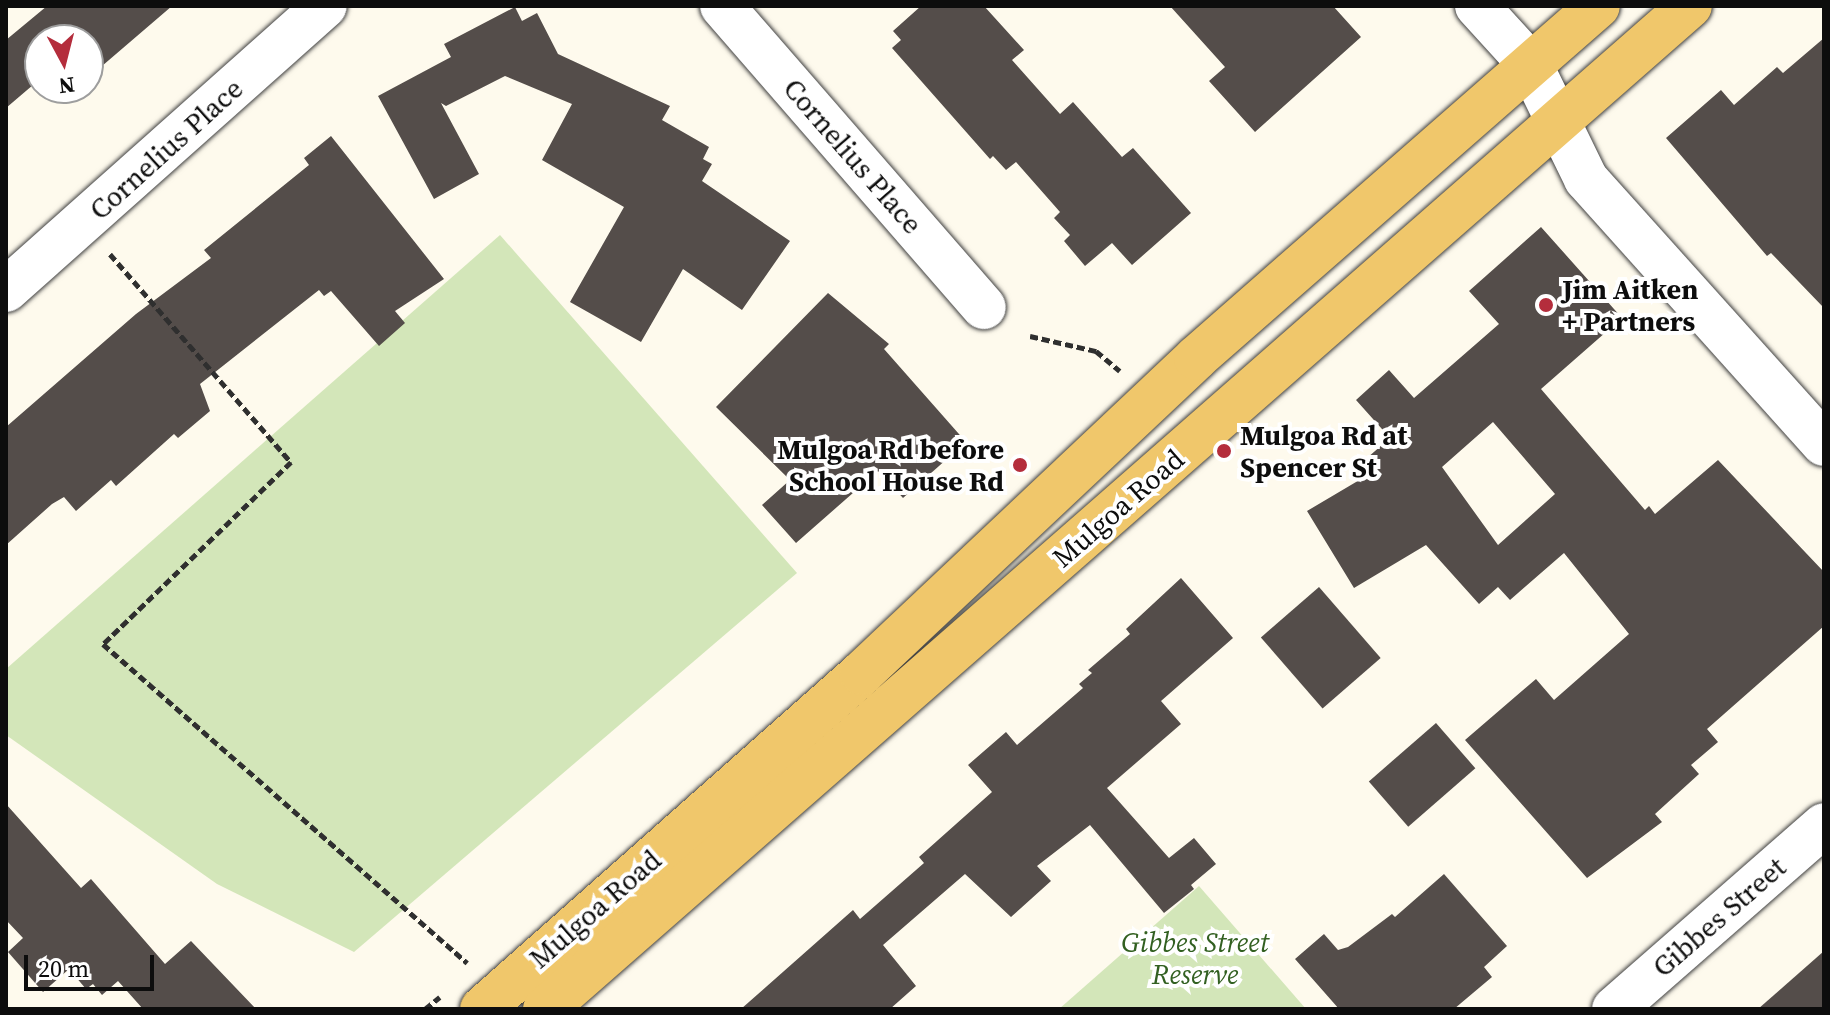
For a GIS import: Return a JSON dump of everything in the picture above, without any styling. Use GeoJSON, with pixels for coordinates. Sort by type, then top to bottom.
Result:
{"type":"FeatureCollection","features":[{"type":"Feature","properties":{"kind":"main road","name":"Mulgoa Road"},"geometry":{"type":"LineString","coordinates":[[478,989],[862,673],[1185,369],[1598,6]]}},
{"type":"Feature","properties":{"kind":"main road","name":"Mulgoa Road"},"geometry":{"type":"LineString","coordinates":[[545,1009],[1690,6]]}},
{"type":"Feature","properties":{"kind":"street","name":"Cornelius Place"},"geometry":{"type":"LineString","coordinates":[[6,290],[325,6]]}},
{"type":"Feature","properties":{"kind":"street","name":"Cornelius Place"},"geometry":{"type":"LineString","coordinates":[[722,6],[984,307]]}},
{"type":"Feature","properties":{"kind":"street"},"geometry":{"type":"LineString","coordinates":[[1477,6],[1530,64],[1560,119],[1586,179],[1824,444]]}},
{"type":"Feature","properties":{"kind":"street","name":"Gibbes Street"},"geometry":{"type":"LineString","coordinates":[[1614,1009],[1824,825]]}},
{"type":"Feature","properties":{"kind":"path"},"geometry":{"type":"LineString","coordinates":[[82,223],[291,462],[103,644],[478,989]]}},
{"type":"Feature","properties":{"kind":"path"},"geometry":{"type":"LineString","coordinates":[[1030,336],[1096,351],[1124,374]]}},
{"type":"Feature","properties":{"kind":"green space"},"geometry":{"type":"Polygon","coordinates":[[[500,235],[797,573],[354,952],[217,884],[6,735],[6,669],[500,235]]]}},
{"type":"Feature","properties":{"kind":"green space","name":"Gibbes Street Reserve"},"geometry":{"type":"Polygon","coordinates":[[[1199,886],[1306,1009],[1059,1009],[1199,886]]]}},
{"type":"Feature","properties":{"kind":"building"},"geometry":{"type":"Polygon","coordinates":[[[47,6],[172,6],[104,64],[104,24],[25,24],[47,6]]]}},
{"type":"Feature","properties":{"kind":"building"},"geometry":{"type":"Polygon","coordinates":[[[921,6],[984,6],[1024,50],[1012,60],[1060,114],[1073,102],[1122,157],[1133,148],[1191,213],[1132,265],[1112,243],[1085,266],[1064,241],[1070,235],[1054,218],[1060,212],[1016,162],[1006,170],[993,156],[990,159],[892,48],[901,40],[893,31],[921,6]]]}},
{"type":"Feature","properties":{"kind":"building"},"geometry":{"type":"Polygon","coordinates":[[[1170,6],[1333,6],[1361,37],[1255,132],[1209,81],[1225,67],[1170,6]]]}},
{"type":"Feature","properties":{"kind":"building"},"geometry":{"type":"Polygon","coordinates":[[[515,7],[522,21],[537,13],[558,54],[670,106],[662,120],[709,147],[703,159],[712,164],[702,181],[790,241],[742,310],[683,269],[641,342],[570,302],[624,207],[542,160],[572,104],[505,76],[446,106],[441,103],[479,174],[434,199],[378,96],[451,57],[444,44],[515,7]]]}},
{"type":"Feature","properties":{"kind":"building"},"geometry":{"type":"Polygon","coordinates":[[[24,25],[24,93],[6,108],[6,40],[24,25]]]}},
{"type":"Feature","properties":{"kind":"building"},"geometry":{"type":"Polygon","coordinates":[[[1824,38],[1824,308],[1771,253],[1767,256],[1666,138],[1721,90],[1734,105],[1777,67],[1783,73],[1824,38]]]}},
{"type":"Feature","properties":{"kind":"building"},"geometry":{"type":"Polygon","coordinates":[[[331,136],[444,279],[395,311],[405,323],[379,346],[331,291],[324,296],[319,290],[200,384],[210,411],[178,438],[174,434],[116,486],[111,480],[76,511],[64,497],[52,504],[6,545],[6,427],[136,314],[211,258],[204,250],[309,165],[304,158],[331,136]]]}},
{"type":"Feature","properties":{"kind":"building"},"geometry":{"type":"Polygon","coordinates":[[[1541,227],[1622,318],[1541,389],[1645,510],[1649,506],[1655,514],[1718,460],[1824,572],[1824,626],[1707,729],[1718,742],[1691,765],[1699,774],[1655,814],[1662,822],[1587,878],[1465,740],[1536,679],[1554,700],[1629,634],[1564,553],[1510,600],[1498,587],[1479,604],[1426,545],[1354,588],[1307,511],[1378,469],[1367,458],[1390,438],[1356,400],[1389,370],[1414,398],[1499,324],[1469,291],[1541,227]],[[1493,422],[1442,467],[1498,545],[1555,494],[1493,422]]]}},
{"type":"Feature","properties":{"kind":"building"},"geometry":{"type":"Polygon","coordinates":[[[828,293],[889,344],[884,349],[966,442],[903,498],[878,471],[796,543],[762,505],[790,480],[716,407],[828,293]]]}},
{"type":"Feature","properties":{"kind":"building"},"geometry":{"type":"Polygon","coordinates":[[[1181,578],[1233,638],[1161,701],[1181,724],[1107,788],[1169,858],[1194,838],[1216,864],[1191,885],[1194,889],[1164,913],[1090,825],[1037,866],[1051,881],[1011,917],[965,874],[883,945],[916,986],[890,1009],[741,1009],[853,910],[860,919],[924,863],[919,857],[992,792],[968,765],[1006,732],[1017,745],[1083,688],[1079,684],[1092,673],[1088,670],[1130,634],[1126,629],[1181,578]]]}},
{"type":"Feature","properties":{"kind":"building"},"geometry":{"type":"Polygon","coordinates":[[[1319,587],[1381,658],[1323,708],[1261,638],[1319,587]]]}},
{"type":"Feature","properties":{"kind":"building"},"geometry":{"type":"Polygon","coordinates":[[[1436,723],[1475,768],[1408,827],[1369,781],[1436,723]]]}},
{"type":"Feature","properties":{"kind":"building"},"geometry":{"type":"Polygon","coordinates":[[[6,804],[81,888],[91,879],[165,964],[191,941],[256,1009],[143,1009],[118,981],[102,995],[93,984],[86,989],[69,969],[43,992],[8,952],[23,938],[6,920],[6,804]]]}},
{"type":"Feature","properties":{"kind":"building"},"geometry":{"type":"Polygon","coordinates":[[[1444,874],[1507,946],[1484,967],[1492,977],[1454,1009],[1339,1009],[1295,959],[1324,934],[1338,950],[1348,947],[1392,914],[1395,917],[1444,874]]]}},
{"type":"Feature","properties":{"kind":"building"},"geometry":{"type":"Polygon","coordinates":[[[1824,951],[1824,1009],[1758,1009],[1824,951]]]}},
{"type":"Feature","properties":{"kind":"place","name":"Jim Aitken + Partners"},"geometry":{"type":"Point","coordinates":[1546,305]}},
{"type":"Feature","properties":{"kind":"place","name":"Mulgoa Rd at Spencer St"},"geometry":{"type":"Point","coordinates":[1224,451]}},
{"type":"Feature","properties":{"kind":"place","name":"Mulgoa Rd before School House Rd"},"geometry":{"type":"Point","coordinates":[1020,465]}}]}
